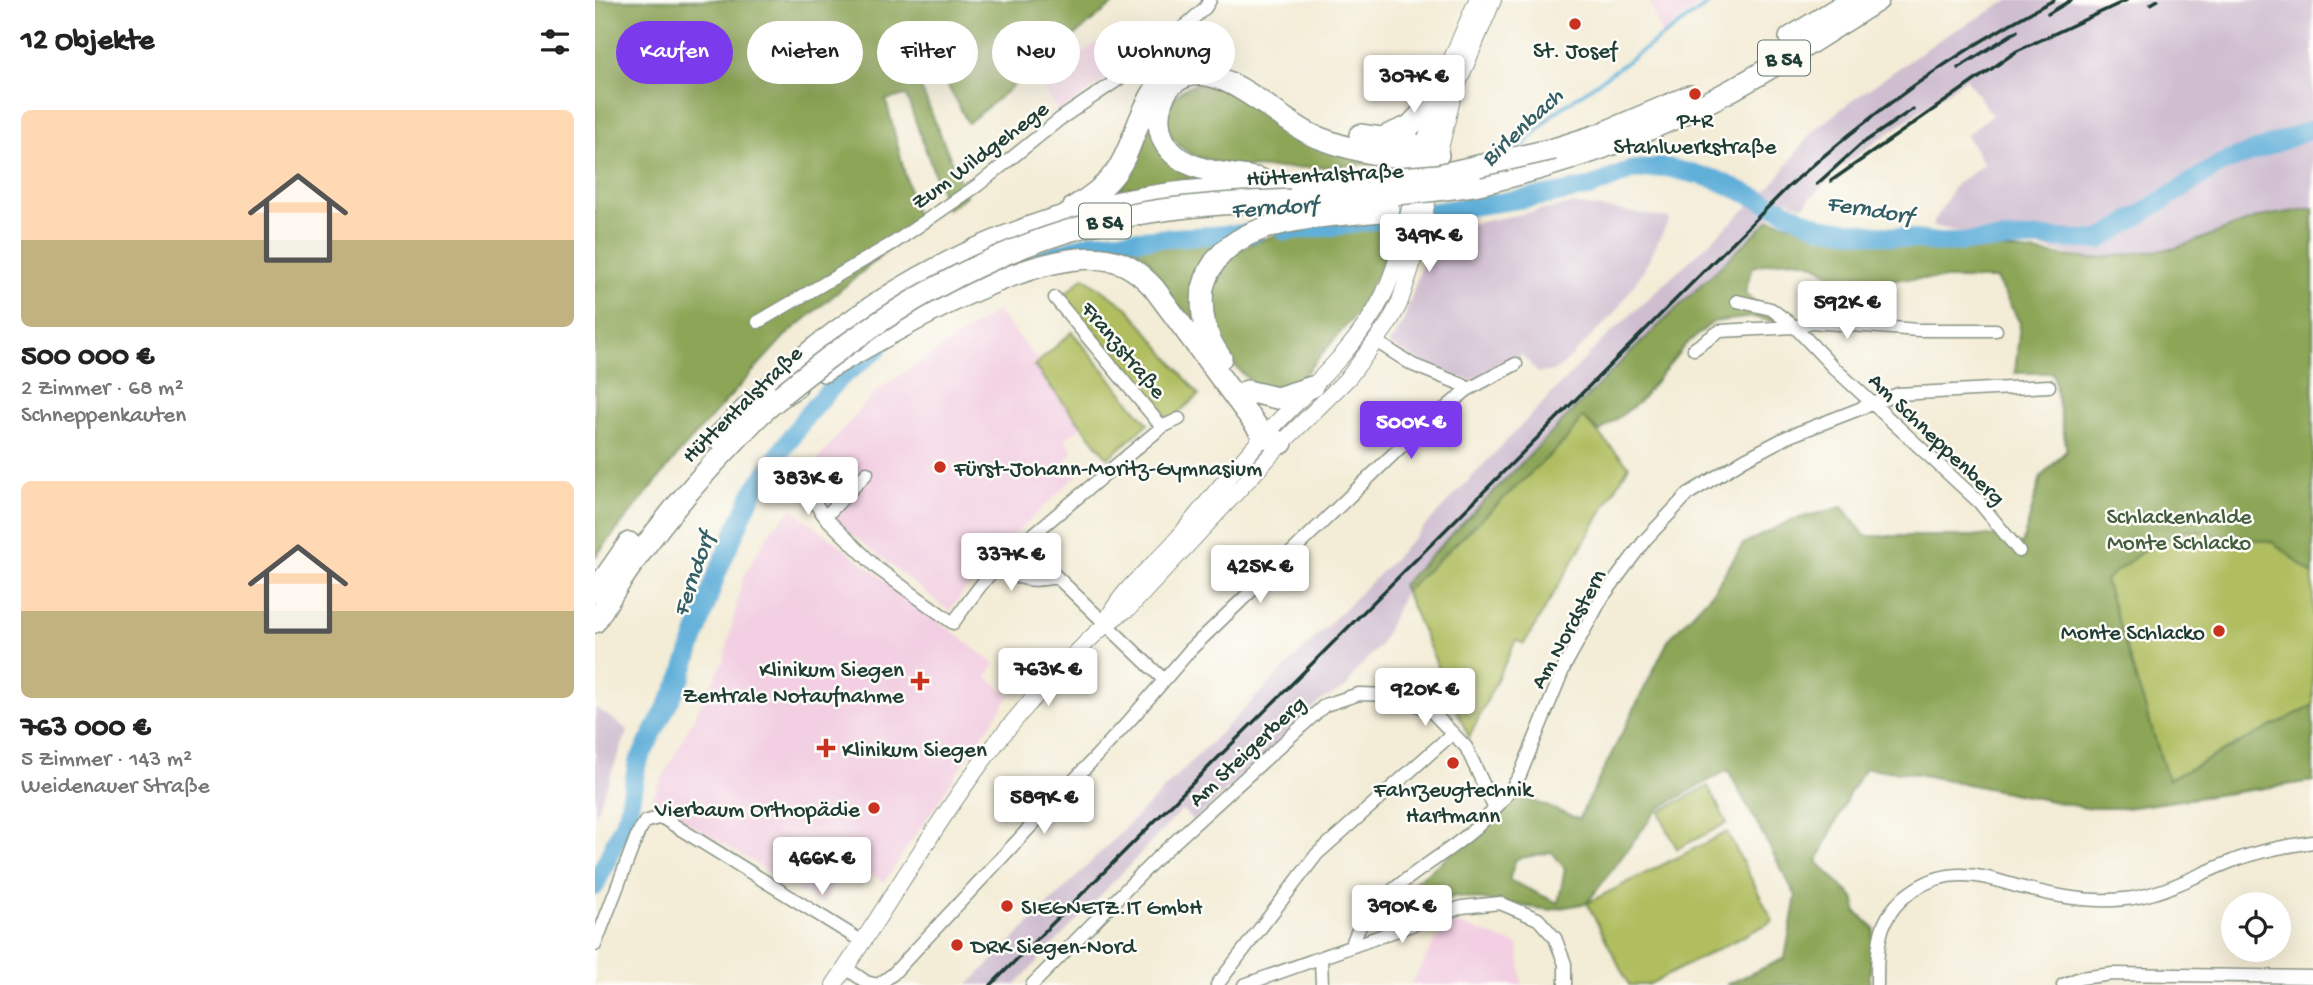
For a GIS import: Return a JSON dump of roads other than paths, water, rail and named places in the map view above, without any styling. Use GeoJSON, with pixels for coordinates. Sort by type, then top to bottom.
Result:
{"type":"FeatureCollection","features":[{"type":"Feature","properties":{"kind":"highway","name":"Hüttentalstraße"},"geometry":{"type":"LineString","coordinates":[[595,593],[633,538],[738,416],[817,346],[878,302],[955,257],[998,237],[1057,218],[1161,194],[1438,175],[1513,161],[1598,135],[1720,81],[1850,0]]}},
{"type":"Feature","properties":{"kind":"highway","name":"Hüttentalstraße"},"geometry":{"type":"LineString","coordinates":[[595,622],[620,580],[675,506],[781,395],[855,337],[924,292],[993,257],[1060,232],[1163,210],[1398,196],[1474,184],[1557,165],[1650,131],[1727,93],[1878,0]]}},
{"type":"Feature","properties":{"kind":"highway"},"geometry":{"type":"LineString","coordinates":[[1057,218],[1104,187],[1117,173],[1131,148],[1148,101],[1160,82],[1174,69],[1207,61],[1240,72],[1290,107],[1319,122],[1346,133],[1380,138],[1427,153]]}},
{"type":"Feature","properties":{"kind":"highway"},"geometry":{"type":"LineString","coordinates":[[1300,186],[1203,169],[1186,164],[1174,155],[1163,139],[1159,108],[1170,87],[1180,78],[1206,74],[1240,88],[1311,135],[1366,151],[1427,153]]}},
{"type":"Feature","properties":{"kind":"highway"},"geometry":{"type":"LineString","coordinates":[[1380,138],[1410,126],[1439,95]]}},
{"type":"Feature","properties":{"kind":"highway"},"geometry":{"type":"LineString","coordinates":[[1274,435],[1247,391],[1219,356],[1205,329],[1202,314],[1203,288],[1211,264],[1222,251],[1254,230],[1446,199],[1474,184]]}},
{"type":"Feature","properties":{"kind":"highway"},"geometry":{"type":"LineString","coordinates":[[781,395],[944,304],[1003,280],[1052,265],[1098,258],[1122,263],[1145,278],[1274,435]]}},
{"type":"Feature","properties":{"kind":"highway"},"geometry":{"type":"LineString","coordinates":[[1247,391],[1277,398],[1312,387]]}},
{"type":"Feature","properties":{"kind":"main road"},"geometry":{"type":"LineString","coordinates":[[1274,435],[1349,377],[1377,342],[1399,304],[1439,95],[1477,0]]}},
{"type":"Feature","properties":{"kind":"main road"},"geometry":{"type":"LineString","coordinates":[[1427,153],[1493,0]]}},
{"type":"Feature","properties":{"kind":"main road"},"geometry":{"type":"LineString","coordinates":[[834,985],[945,813],[996,740],[1020,710],[1106,622],[1118,597],[1175,541],[1274,435],[1312,387],[1350,346],[1375,310],[1412,233]]}},
{"type":"Feature","properties":{"kind":"street","name":"Zum Wildgehege"},"geometry":{"type":"LineString","coordinates":[[758,322],[895,242],[978,185],[1060,119],[1144,62],[1207,3]]}},
{"type":"Feature","properties":{"kind":"street","name":"Franzstraße"},"geometry":{"type":"LineString","coordinates":[[1055,298],[1162,427]]}},
{"type":"Feature","properties":{"kind":"street","name":"Am Schneppenberg"},"geometry":{"type":"LineString","coordinates":[[1737,301],[1771,309],[1795,327],[1979,502],[2019,551]]}},
{"type":"Feature","properties":{"kind":"street"},"geometry":{"type":"LineString","coordinates":[[1694,349],[1720,331],[1795,327],[1811,322],[1919,330],[1996,330]]}},
{"type":"Feature","properties":{"kind":"street"},"geometry":{"type":"LineString","coordinates":[[1377,342],[1413,365],[1463,385],[1467,390]]}},
{"type":"Feature","properties":{"kind":"street"},"geometry":{"type":"LineString","coordinates":[[846,968],[866,982],[878,985],[893,974],[1164,680],[1255,587],[1409,439],[1467,390],[1516,364]]}},
{"type":"Feature","properties":{"kind":"street","name":"Am Nordstern"},"geometry":{"type":"LineString","coordinates":[[1352,945],[1357,928],[1383,899],[1480,825],[1511,791],[1565,664],[1602,598],[1644,540],[1688,494],[1787,437],[1898,394],[2049,386]]}},
{"type":"Feature","properties":{"kind":"street"},"geometry":{"type":"LineString","coordinates":[[1023,549],[1030,537],[1162,427],[1179,419]]}},
{"type":"Feature","properties":{"kind":"street"},"geometry":{"type":"LineString","coordinates":[[825,517],[867,473]]}},
{"type":"Feature","properties":{"kind":"street"},"geometry":{"type":"LineString","coordinates":[[807,492],[825,517],[877,568],[953,623],[1014,551],[1023,549],[1033,554],[1164,680]]}},
{"type":"Feature","properties":{"kind":"street"},"geometry":{"type":"LineString","coordinates":[[999,566],[1013,577],[1024,580],[1039,581],[1058,577]]}},
{"type":"Feature","properties":{"kind":"street","name":"Am Steigerberg"},"geometry":{"type":"LineString","coordinates":[[1032,985],[1156,859],[1325,705],[1359,694],[1391,695],[1430,710],[1466,747],[1494,807]]}},
{"type":"Feature","properties":{"kind":"street"},"geometry":{"type":"LineString","coordinates":[[1217,985],[1317,854],[1453,733]]}},
{"type":"Feature","properties":{"kind":"street"},"geometry":{"type":"LineString","coordinates":[[595,945],[638,832],[645,822],[661,817],[668,818],[863,942]]}},
{"type":"Feature","properties":{"kind":"street"},"geometry":{"type":"LineString","coordinates":[[1877,985],[1877,956],[1883,927],[1890,914],[1905,896],[1942,877],[1961,874],[1981,877],[2073,899],[2127,899],[2155,894],[2232,861],[2280,846],[2313,842]]}},
{"type":"Feature","properties":{"kind":"street"},"geometry":{"type":"LineString","coordinates":[[1244,985],[1462,907],[1500,903],[1538,919],[1555,938],[1565,964],[1565,985]]}},
{"type":"Feature","properties":{"kind":"street"},"geometry":{"type":"LineString","coordinates":[[1321,958],[1322,985]]}},
{"type":"Feature","properties":{"kind":"street"},"geometry":{"type":"LineString","coordinates":[[2063,985],[2080,978],[2113,974],[2161,980],[2313,977]]}},
{"type":"Feature","properties":{"kind":"waterway","name":"Birlenbach"},"geometry":{"type":"LineString","coordinates":[[1522,148],[1553,114],[1714,0]]}},
{"type":"Feature","properties":{"kind":"waterway","name":"Ferndorf"},"geometry":{"type":"LineString","coordinates":[[1284,231],[1330,227],[1549,195],[1591,187],[1632,170],[1665,167],[1715,179],[1820,227],[1941,243],[2039,238],[2100,240],[2220,164],[2313,129]]}},
{"type":"Feature","properties":{"kind":"waterway","name":"Birlenbach"},"geometry":{"type":"LineString","coordinates":[[1460,209],[1478,194]]}},
{"type":"Feature","properties":{"kind":"waterway","name":"Ferndorf"},"geometry":{"type":"LineString","coordinates":[[1042,259],[1094,242],[1254,233]]}},
{"type":"Feature","properties":{"kind":"waterway","name":"Ferndorf"},"geometry":{"type":"LineString","coordinates":[[595,886],[628,814],[637,764],[681,679],[717,573],[753,492],[806,416],[840,378],[878,348]]}},
{"type":"Feature","properties":{"kind":"railway"},"geometry":{"type":"LineString","coordinates":[[991,985],[1787,188],[1849,135],[1915,85],[1983,40],[2054,0]]}},
{"type":"Feature","properties":{"kind":"railway"},"geometry":{"type":"LineString","coordinates":[[2048,14],[2071,0]]}},
{"type":"Feature","properties":{"kind":"railway"},"geometry":{"type":"LineString","coordinates":[[1831,181],[2017,51],[2127,0]]}},
{"type":"Feature","properties":{"kind":"railway"},"geometry":{"type":"LineString","coordinates":[[2151,4],[2158,0]]}},
{"type":"Feature","properties":{"kind":"railway"},"geometry":{"type":"LineString","coordinates":[[1958,68],[2017,31]]}},
{"type":"Feature","properties":{"kind":"railway"},"geometry":{"type":"LineString","coordinates":[[1817,184],[1860,145],[1913,109]]}},
{"type":"Feature","properties":{"kind":"place","name":"St. Josef"},"geometry":{"type":"Point","coordinates":[1575,24]}},
{"type":"Feature","properties":{"kind":"place","name":"P+R Stahlwerkstraße"},"geometry":{"type":"Point","coordinates":[1695,94]}},
{"type":"Feature","properties":{"kind":"place","name":"Fürst-Johann-Moritz-Gymnasium"},"geometry":{"type":"Point","coordinates":[940,467]}},
{"type":"Feature","properties":{"kind":"place","name":"Monte Schlacko"},"geometry":{"type":"Point","coordinates":[2219,631]}},
{"type":"Feature","properties":{"kind":"place","name":"Klinikum Siegen Zentrale Notaufnahme"},"geometry":{"type":"Point","coordinates":[920,681]}},
{"type":"Feature","properties":{"kind":"place","name":"Klinikum Siegen"},"geometry":{"type":"Point","coordinates":[826,748]}},
{"type":"Feature","properties":{"kind":"place","name":"Fahrzeugtechnik Hartmann"},"geometry":{"type":"Point","coordinates":[1453,763]}},
{"type":"Feature","properties":{"kind":"place","name":"Vierbaum Orthopädie"},"geometry":{"type":"Point","coordinates":[874,808]}},
{"type":"Feature","properties":{"kind":"place","name":"SIEGNETZ.IT GmbH"},"geometry":{"type":"Point","coordinates":[1007,906]}},
{"type":"Feature","properties":{"kind":"place","name":"DRK Siegen-Nord"},"geometry":{"type":"Point","coordinates":[957,945]}},
{"type":"Feature","properties":{"kind":"park label","name":"Schlackenhalde Monte Schlacko"},"geometry":{"type":"Point","coordinates":[2179,528]}}]}
